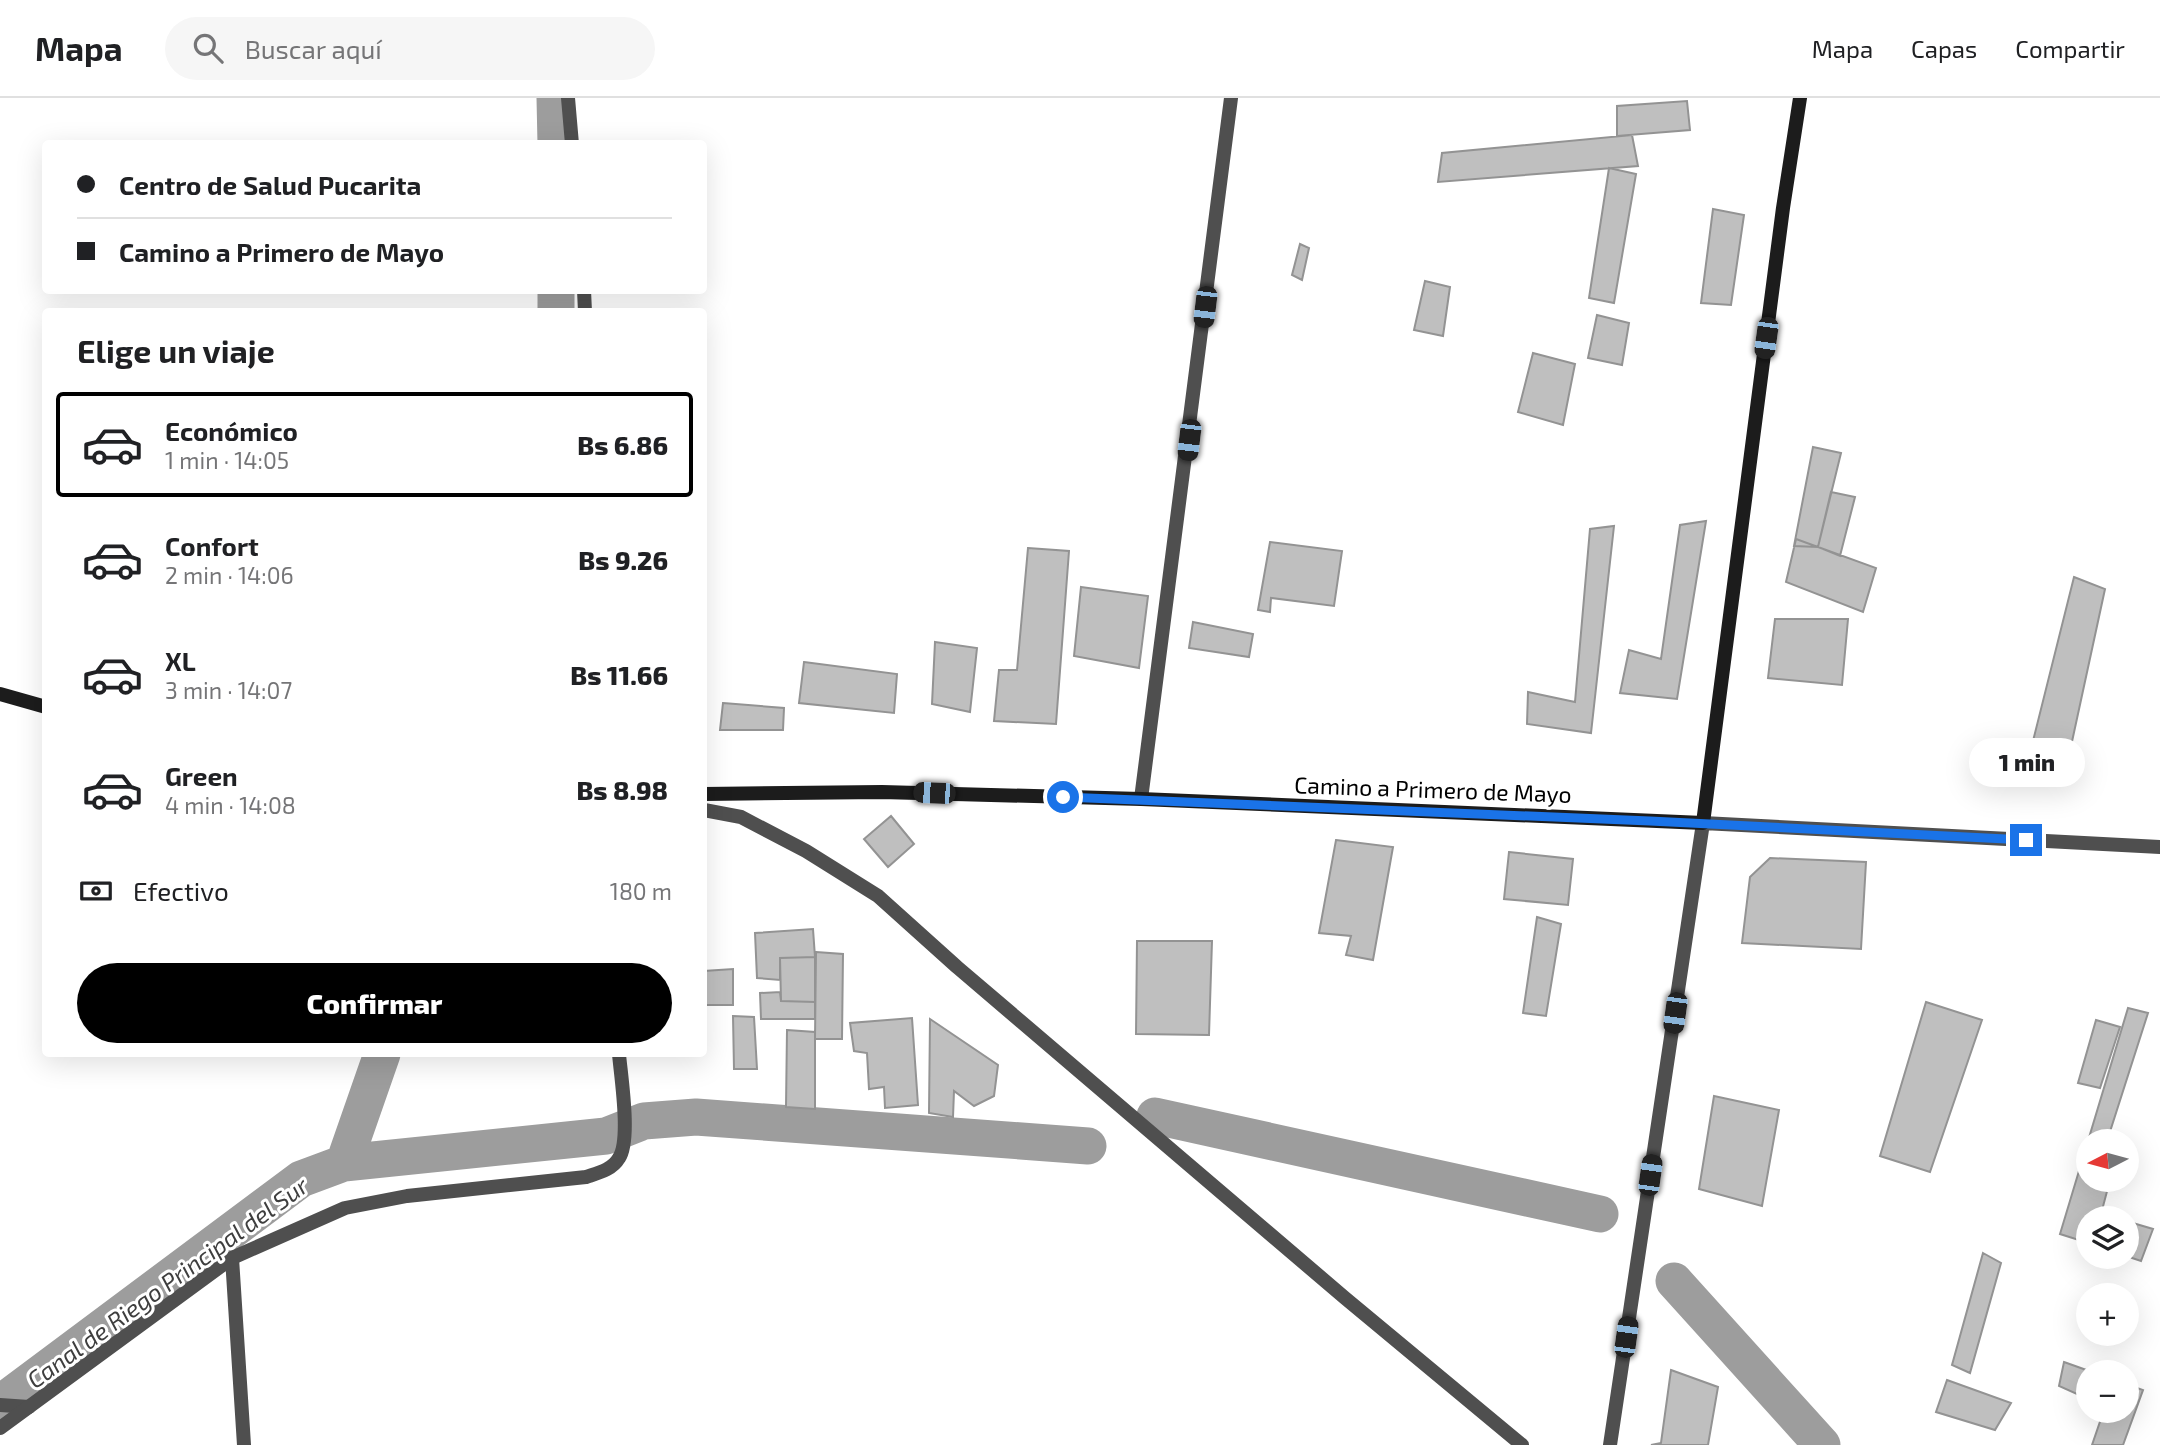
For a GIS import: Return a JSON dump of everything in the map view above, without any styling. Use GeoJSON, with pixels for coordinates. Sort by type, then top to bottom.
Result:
{"type":"FeatureCollection","features":[{"type":"Feature","properties":{"kind":"main road"},"geometry":{"type":"LineString","coordinates":[[1703,824],[1783,208],[1800,98]]}},
{"type":"Feature","properties":{"kind":"main road"},"geometry":{"type":"LineString","coordinates":[[0,694],[42,706]]}},
{"type":"Feature","properties":{"kind":"main road","name":"Camino a Primero de Mayo"},"geometry":{"type":"LineString","coordinates":[[707,794],[882,792],[1141,799],[1703,824]]}},
{"type":"Feature","properties":{"kind":"street"},"geometry":{"type":"LineString","coordinates":[[568,98],[572,140]]}},
{"type":"Feature","properties":{"kind":"street"},"geometry":{"type":"LineString","coordinates":[[1141,799],[1231,98]]}},
{"type":"Feature","properties":{"kind":"street"},"geometry":{"type":"LineString","coordinates":[[707,811],[741,817],[806,851],[878,896],[1250,1218],[1522,1445]]}},
{"type":"Feature","properties":{"kind":"street"},"geometry":{"type":"LineString","coordinates":[[1610,1445],[1703,824]]}},
{"type":"Feature","properties":{"kind":"street","name":"Camino a Primero de Mayo"},"geometry":{"type":"LineString","coordinates":[[1703,824],[2160,847]]}},
{"type":"Feature","properties":{"kind":"street"},"geometry":{"type":"LineString","coordinates":[[0,1428],[232,1258],[345,1208],[407,1196],[586,1177],[609,1169],[620,1158],[625,1140],[619,1057]]}},
{"type":"Feature","properties":{"kind":"street"},"geometry":{"type":"LineString","coordinates":[[232,1258],[244,1445]]}},
{"type":"Feature","properties":{"kind":"street"},"geometry":{"type":"LineString","coordinates":[[0,1405],[29,1406]]}},
{"type":"Feature","properties":{"kind":"building"},"geometry":{"type":"Polygon","coordinates":[[[1687,101],[1690,130],[1617,136],[1617,106],[1687,101]]]}},
{"type":"Feature","properties":{"kind":"building"},"geometry":{"type":"Polygon","coordinates":[[[1632,135],[1638,166],[1438,182],[1442,153],[1632,135]]]}},
{"type":"Feature","properties":{"kind":"building"},"geometry":{"type":"Polygon","coordinates":[[[1609,168],[1636,174],[1614,303],[1589,298],[1609,168]]]}},
{"type":"Feature","properties":{"kind":"building"},"geometry":{"type":"Polygon","coordinates":[[[1713,209],[1744,215],[1731,305],[1701,303],[1713,209]]]}},
{"type":"Feature","properties":{"kind":"building"},"geometry":{"type":"Polygon","coordinates":[[[1300,244],[1309,248],[1302,280],[1292,275],[1300,244]]]}},
{"type":"Feature","properties":{"kind":"building"},"geometry":{"type":"Polygon","coordinates":[[[1425,281],[1450,287],[1443,336],[1414,330],[1425,281]]]}},
{"type":"Feature","properties":{"kind":"building"},"geometry":{"type":"Polygon","coordinates":[[[1597,315],[1629,323],[1622,365],[1588,358],[1597,315]]]}},
{"type":"Feature","properties":{"kind":"building"},"geometry":{"type":"Polygon","coordinates":[[[1533,353],[1575,364],[1563,425],[1518,412],[1533,353]]]}},
{"type":"Feature","properties":{"kind":"building"},"geometry":{"type":"Polygon","coordinates":[[[1813,447],[1841,453],[1818,547],[1794,546],[1813,447]]]}},
{"type":"Feature","properties":{"kind":"building"},"geometry":{"type":"Polygon","coordinates":[[[1831,492],[1855,497],[1840,556],[1818,547],[1831,492]]]}},
{"type":"Feature","properties":{"kind":"building"},"geometry":{"type":"Polygon","coordinates":[[[1706,521],[1677,699],[1620,693],[1629,650],[1661,659],[1680,525],[1706,521]]]}},
{"type":"Feature","properties":{"kind":"building"},"geometry":{"type":"Polygon","coordinates":[[[1614,526],[1591,733],[1527,724],[1528,692],[1575,702],[1590,529],[1614,526]]]}},
{"type":"Feature","properties":{"kind":"building"},"geometry":{"type":"Polygon","coordinates":[[[1796,539],[1876,568],[1863,612],[1786,582],[1796,539]]]}},
{"type":"Feature","properties":{"kind":"building"},"geometry":{"type":"Polygon","coordinates":[[[1270,542],[1342,551],[1334,606],[1271,598],[1270,612],[1258,610],[1270,542]]]}},
{"type":"Feature","properties":{"kind":"building"},"geometry":{"type":"Polygon","coordinates":[[[1028,548],[1069,551],[1056,724],[994,721],[999,670],[1017,670],[1028,548]]]}},
{"type":"Feature","properties":{"kind":"building"},"geometry":{"type":"Polygon","coordinates":[[[2074,577],[2105,589],[2065,774],[2026,769],[2074,577]]]}},
{"type":"Feature","properties":{"kind":"building"},"geometry":{"type":"Polygon","coordinates":[[[1081,587],[1148,596],[1139,668],[1074,656],[1081,587]]]}},
{"type":"Feature","properties":{"kind":"building"},"geometry":{"type":"Polygon","coordinates":[[[1775,619],[1848,619],[1842,685],[1768,678],[1775,619]]]}},
{"type":"Feature","properties":{"kind":"building"},"geometry":{"type":"Polygon","coordinates":[[[1193,622],[1253,634],[1249,657],[1189,648],[1193,622]]]}},
{"type":"Feature","properties":{"kind":"building"},"geometry":{"type":"Polygon","coordinates":[[[935,642],[977,648],[970,712],[932,704],[935,642]]]}},
{"type":"Feature","properties":{"kind":"building"},"geometry":{"type":"Polygon","coordinates":[[[804,662],[897,674],[894,713],[799,703],[804,662]]]}},
{"type":"Feature","properties":{"kind":"building"},"geometry":{"type":"Polygon","coordinates":[[[723,703],[784,708],[783,730],[720,730],[723,703]]]}},
{"type":"Feature","properties":{"kind":"building"},"geometry":{"type":"Polygon","coordinates":[[[891,816],[914,844],[888,867],[864,839],[891,816]]]}},
{"type":"Feature","properties":{"kind":"building"},"geometry":{"type":"Polygon","coordinates":[[[1336,840],[1393,847],[1373,960],[1346,955],[1351,936],[1319,933],[1336,840]]]}},
{"type":"Feature","properties":{"kind":"building"},"geometry":{"type":"Polygon","coordinates":[[[1509,852],[1573,859],[1568,905],[1504,899],[1509,852]]]}},
{"type":"Feature","properties":{"kind":"building"},"geometry":{"type":"Polygon","coordinates":[[[1770,858],[1866,862],[1861,949],[1742,943],[1750,877],[1770,858]]]}},
{"type":"Feature","properties":{"kind":"building"},"geometry":{"type":"Polygon","coordinates":[[[1537,917],[1561,924],[1546,1016],[1523,1013],[1537,917]]]}},
{"type":"Feature","properties":{"kind":"building"},"geometry":{"type":"Polygon","coordinates":[[[813,929],[815,957],[780,958],[780,980],[757,978],[755,933],[813,929]]]}},
{"type":"Feature","properties":{"kind":"building"},"geometry":{"type":"Polygon","coordinates":[[[1137,941],[1212,941],[1209,1035],[1136,1034],[1137,941]]]}},
{"type":"Feature","properties":{"kind":"building"},"geometry":{"type":"Polygon","coordinates":[[[816,952],[843,954],[842,1039],[815,1039],[816,952]]]}},
{"type":"Feature","properties":{"kind":"building"},"geometry":{"type":"Polygon","coordinates":[[[815,957],[815,1002],[781,1001],[780,958],[815,957]]]}},
{"type":"Feature","properties":{"kind":"building"},"geometry":{"type":"Polygon","coordinates":[[[733,969],[733,1005],[707,1005],[707,971],[733,969]]]}},
{"type":"Feature","properties":{"kind":"building"},"geometry":{"type":"Polygon","coordinates":[[[780,992],[781,1001],[815,1002],[815,1019],[761,1019],[760,993],[780,992]]]}},
{"type":"Feature","properties":{"kind":"building"},"geometry":{"type":"Polygon","coordinates":[[[1926,1002],[1982,1020],[1930,1172],[1880,1156],[1926,1002]]]}},
{"type":"Feature","properties":{"kind":"building"},"geometry":{"type":"Polygon","coordinates":[[[2128,1008],[2148,1013],[2111,1129],[2092,1129],[2128,1008]]]}},
{"type":"Feature","properties":{"kind":"building"},"geometry":{"type":"Polygon","coordinates":[[[733,1016],[754,1017],[757,1069],[734,1069],[733,1016]]]}},
{"type":"Feature","properties":{"kind":"building"},"geometry":{"type":"Polygon","coordinates":[[[912,1018],[918,1105],[885,1108],[884,1087],[869,1089],[867,1053],[854,1051],[850,1023],[912,1018]]]}},
{"type":"Feature","properties":{"kind":"building"},"geometry":{"type":"Polygon","coordinates":[[[930,1019],[998,1065],[994,1096],[974,1106],[954,1091],[953,1117],[929,1113],[930,1019]]]}},
{"type":"Feature","properties":{"kind":"building"},"geometry":{"type":"Polygon","coordinates":[[[2096,1020],[2120,1027],[2100,1088],[2078,1083],[2096,1020]]]}},
{"type":"Feature","properties":{"kind":"building"},"geometry":{"type":"Polygon","coordinates":[[[787,1030],[815,1032],[815,1109],[786,1107],[787,1030]]]}},
{"type":"Feature","properties":{"kind":"building"},"geometry":{"type":"Polygon","coordinates":[[[1714,1096],[1779,1110],[1762,1206],[1699,1189],[1714,1096]]]}},
{"type":"Feature","properties":{"kind":"building"},"geometry":{"type":"Polygon","coordinates":[[[2076,1181],[2076,1192],[2107,1192],[2103,1206],[2076,1206],[2076,1239],[2060,1234],[2076,1181]]]}},
{"type":"Feature","properties":{"kind":"building"},"geometry":{"type":"Polygon","coordinates":[[[2139,1225],[2153,1229],[2139,1260],[2139,1225]]]}},
{"type":"Feature","properties":{"kind":"building"},"geometry":{"type":"Polygon","coordinates":[[[1983,1253],[2001,1263],[1970,1373],[1952,1365],[1983,1253]]]}},
{"type":"Feature","properties":{"kind":"building"},"geometry":{"type":"Polygon","coordinates":[[[2064,1362],[2076,1366],[2076,1394],[2059,1386],[2064,1362]]]}},
{"type":"Feature","properties":{"kind":"building"},"geometry":{"type":"Polygon","coordinates":[[[1671,1370],[1718,1387],[1708,1445],[1651,1445],[1661,1443],[1671,1370]]]}},
{"type":"Feature","properties":{"kind":"building"},"geometry":{"type":"Polygon","coordinates":[[[1947,1380],[2011,1403],[1995,1430],[1936,1412],[1947,1380]]]}},
{"type":"Feature","properties":{"kind":"building"},"geometry":{"type":"Polygon","coordinates":[[[2100,1423],[2131,1423],[2123,1445],[2092,1445],[2100,1423]]]}},
{"type":"Feature","properties":{"kind":"waterway","name":"Canal de Riego Principal del Sur"},"geometry":{"type":"LineString","coordinates":[[555,98],[556,140]]}},
{"type":"Feature","properties":{"kind":"waterway","name":"Canal de Riego Principal del Sur"},"geometry":{"type":"LineString","coordinates":[[556,294],[556,308]]}},
{"type":"Feature","properties":{"kind":"waterway","name":"Canal de Riego Principal del Sur"},"geometry":{"type":"LineString","coordinates":[[2,1402],[301,1179],[344,1163],[381,1057]]}},
{"type":"Feature","properties":{"kind":"waterway"},"geometry":{"type":"LineString","coordinates":[[1155,1116],[1600,1214]]}},
{"type":"Feature","properties":{"kind":"waterway"},"geometry":{"type":"LineString","coordinates":[[344,1163],[606,1136],[644,1121],[696,1117],[1088,1146]]}},
{"type":"Feature","properties":{"kind":"waterway"},"geometry":{"type":"LineString","coordinates":[[1674,1281],[1822,1445]]}},
{"type":"Feature","properties":{"kind":"route"},"geometry":{"type":"LineString","coordinates":[[1063,797],[1650,821],[2026,840]]}}]}
